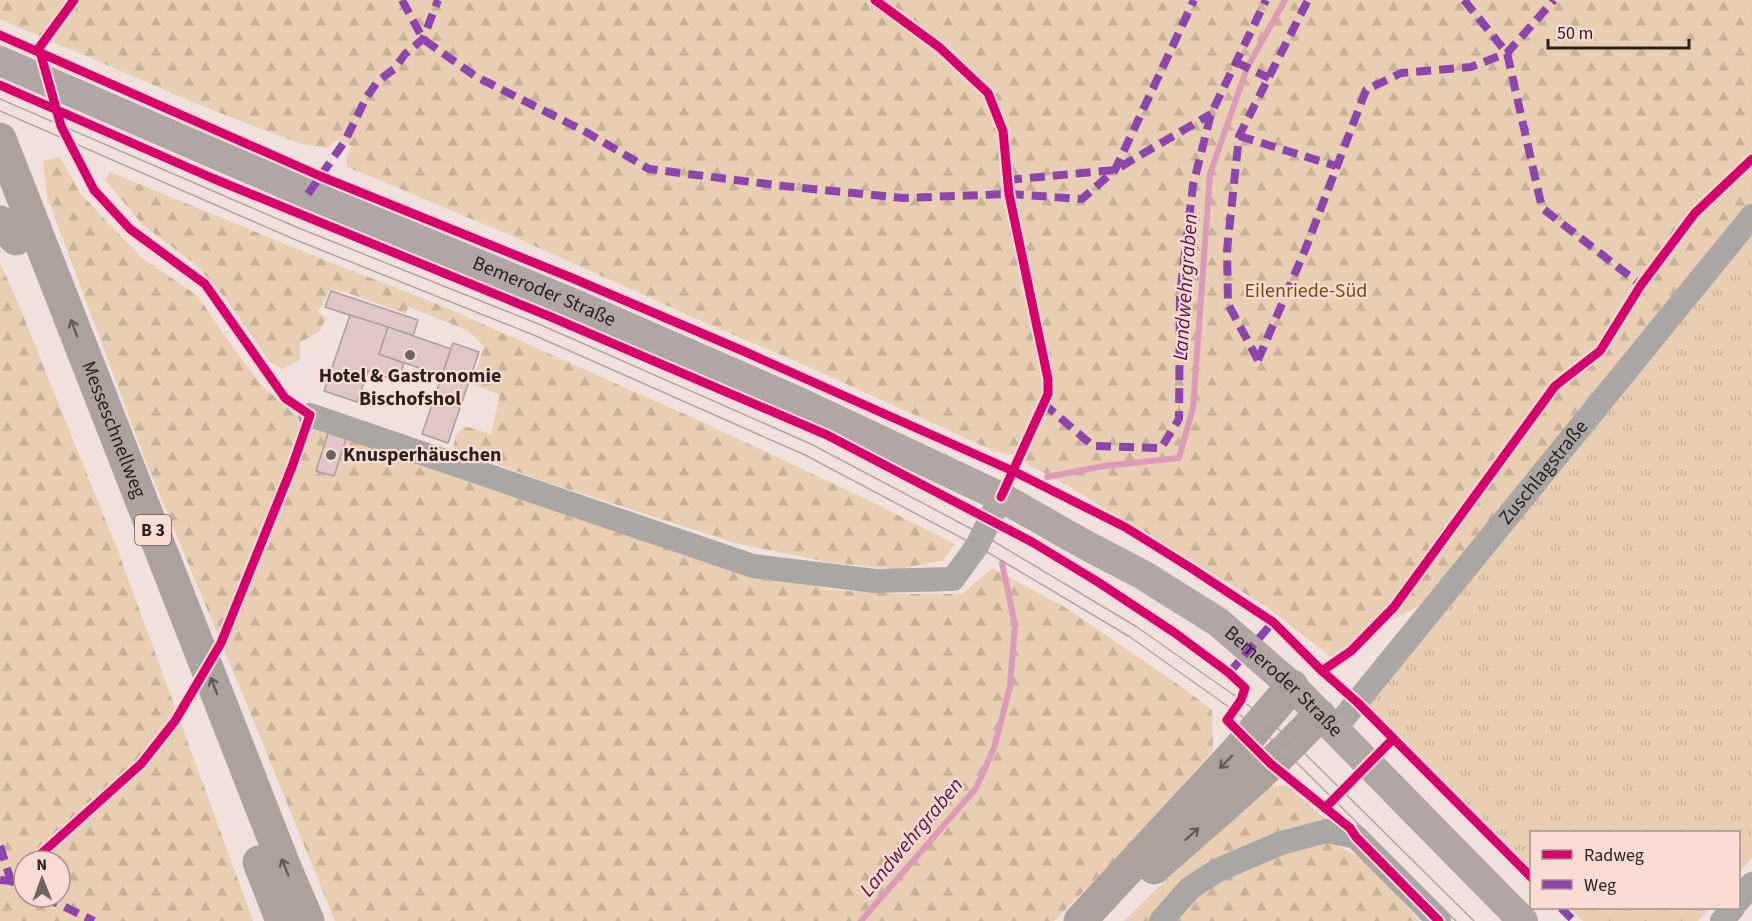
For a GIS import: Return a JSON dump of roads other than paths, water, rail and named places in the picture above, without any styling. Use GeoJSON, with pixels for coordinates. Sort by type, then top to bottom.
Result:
{"type":"FeatureCollection","features":[{"type":"Feature","properties":{"kind":"highway","name":"Messeschnellweg"},"geometry":{"type":"LineString","coordinates":[[0,139],[271,832],[308,921]]}},
{"type":"Feature","properties":{"kind":"highway","name":"Messeschnellweg"},"geometry":{"type":"LineString","coordinates":[[0,198],[8,231],[282,921]]}},
{"type":"Feature","properties":{"kind":"highway"},"geometry":{"type":"LineString","coordinates":[[1080,921],[1238,751],[1292,686]]}},
{"type":"Feature","properties":{"kind":"highway"},"geometry":{"type":"LineString","coordinates":[[1108,921],[1151,871],[1294,742],[1326,722]]}},
{"type":"Feature","properties":{"kind":"main road","name":"Bemeroder Straße"},"geometry":{"type":"LineString","coordinates":[[0,61],[799,402],[1001,497],[1143,575],[1218,622],[1292,686],[1523,921]]}},
{"type":"Feature","properties":{"kind":"street","name":"Zuschlagstraße"},"geometry":{"type":"LineString","coordinates":[[1326,722],[1752,216]]}},
{"type":"Feature","properties":{"kind":"street"},"geometry":{"type":"LineString","coordinates":[[310,415],[753,567],[875,581],[953,579],[977,546],[1001,497]]}},
{"type":"Feature","properties":{"kind":"street"},"geometry":{"type":"LineString","coordinates":[[1161,921],[1190,888],[1218,870],[1281,843],[1328,831],[1356,837],[1439,921]]}},
{"type":"Feature","properties":{"kind":"street"},"geometry":{"type":"LineString","coordinates":[[1740,899],[1752,884]]}},
{"type":"Feature","properties":{"kind":"street"},"geometry":{"type":"LineString","coordinates":[[1722,921],[1732,909]]}},
{"type":"Feature","properties":{"kind":"waterway","name":"Landwehrgraben"},"geometry":{"type":"LineString","coordinates":[[1047,477],[1104,466],[1179,458],[1193,408],[1210,174],[1247,68],[1285,0]]}},
{"type":"Feature","properties":{"kind":"waterway","name":"Landwehrgraben"},"geometry":{"type":"LineString","coordinates":[[861,921],[976,788],[994,748],[1010,687],[1015,625],[1002,563]]}},
{"type":"Feature","properties":{"kind":"tram line"},"geometry":{"type":"LineString","coordinates":[[0,99],[301,229],[541,325],[811,444],[983,535],[1137,627],[1265,717],[1474,921]]}},
{"type":"Feature","properties":{"kind":"tram line"},"geometry":{"type":"LineString","coordinates":[[0,111],[296,240],[536,336],[805,455],[977,546],[1130,637],[1257,727],[1285,751],[1456,921]]}},
{"type":"Feature","properties":{"kind":"place","name":"Hotel & Gastronomie Bischofshol"},"geometry":{"type":"Point","coordinates":[410,355]}},
{"type":"Feature","properties":{"kind":"place","name":"Knusperhäuschen"},"geometry":{"type":"Point","coordinates":[331,455]}},
{"type":"Feature","properties":{"kind":"park label","name":"Eilenriede-Süd"},"geometry":{"type":"Point","coordinates":[1306,291]}}]}
